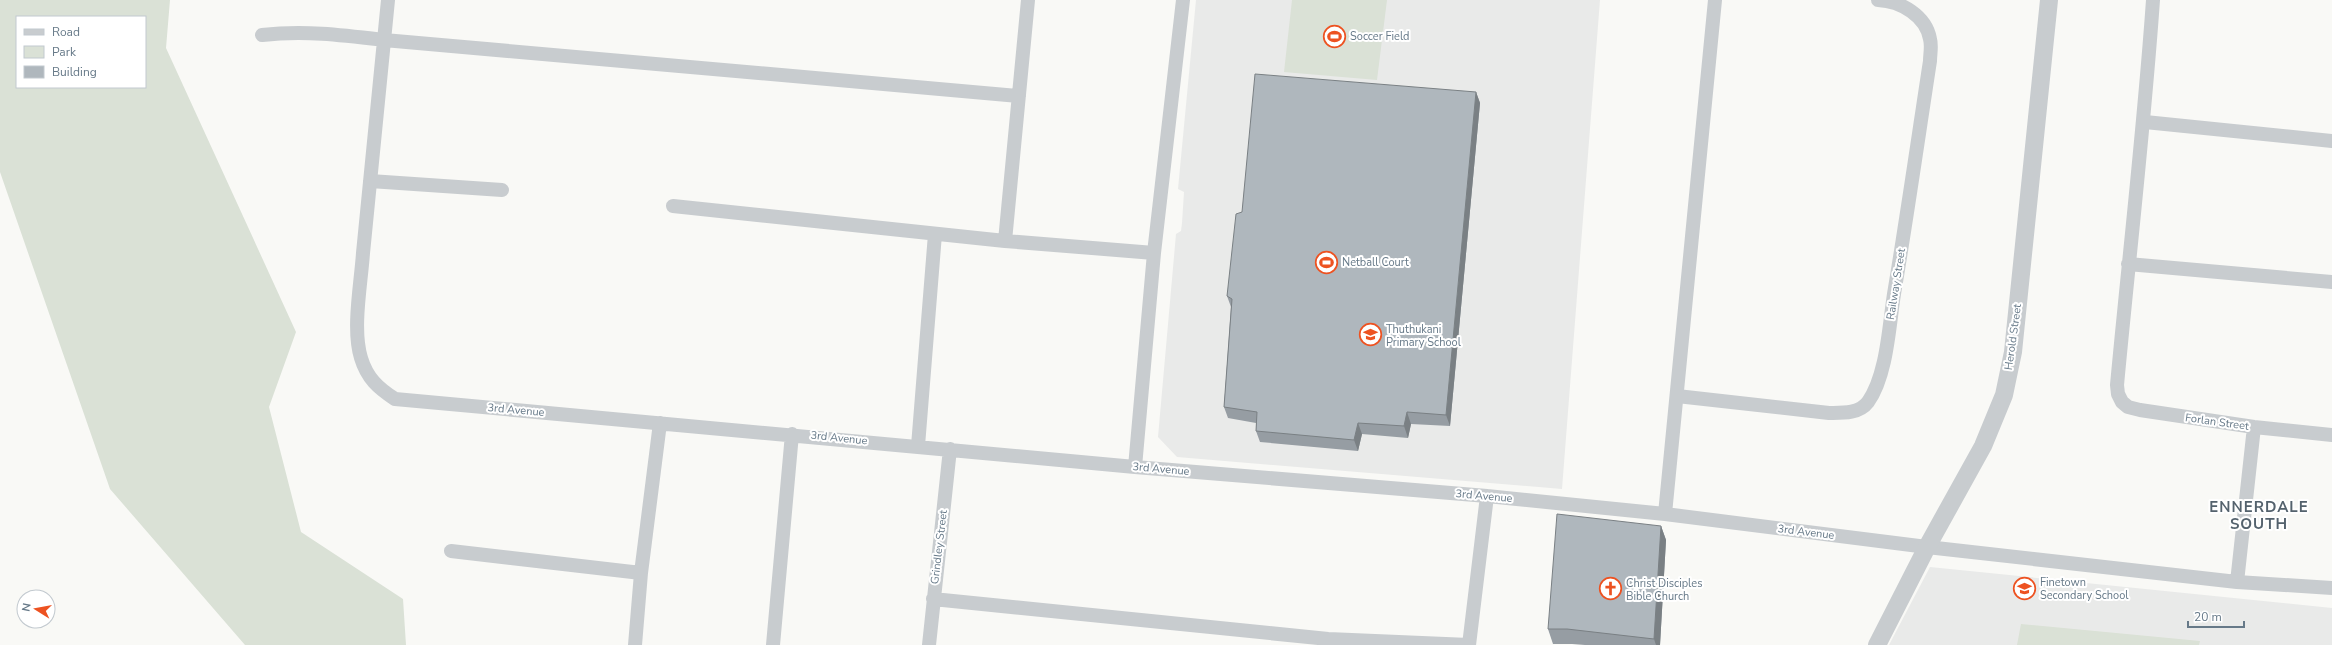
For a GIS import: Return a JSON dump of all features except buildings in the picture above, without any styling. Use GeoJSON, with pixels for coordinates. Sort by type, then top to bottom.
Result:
{"type":"FeatureCollection","features":[{"type":"Feature","properties":{"kind":"street"},"geometry":{"type":"LineString","coordinates":[[388,0],[370,181],[502,190]]}},
{"type":"Feature","properties":{"kind":"street"},"geometry":{"type":"LineString","coordinates":[[1005,241],[1028,0]]}},
{"type":"Feature","properties":{"kind":"street"},"geometry":{"type":"LineString","coordinates":[[1135,467],[1154,253],[1183,0]]}},
{"type":"Feature","properties":{"kind":"street"},"geometry":{"type":"LineString","coordinates":[[1665,514],[1715,0]]}},
{"type":"Feature","properties":{"kind":"street","name":"Railway Street"},"geometry":{"type":"LineString","coordinates":[[1677,396],[1829,413],[1850,413],[1867,403],[1876,387],[1883,360],[1902,245],[1930,54],[1930,39],[1925,25],[1916,15],[1903,6],[1878,0]]}},
{"type":"Feature","properties":{"kind":"street","name":"Herold Street"},"geometry":{"type":"LineString","coordinates":[[1877,645],[1927,547],[1970,470],[2004,395],[2013,352],[2049,0]]}},
{"type":"Feature","properties":{"kind":"street"},"geometry":{"type":"LineString","coordinates":[[2153,0],[2144,122],[2128,264],[2332,282]]}},
{"type":"Feature","properties":{"kind":"street"},"geometry":{"type":"LineString","coordinates":[[262,35],[286,32],[334,33],[384,40],[1019,96]]}},
{"type":"Feature","properties":{"kind":"street"},"geometry":{"type":"LineString","coordinates":[[2144,122],[2332,141]]}},
{"type":"Feature","properties":{"kind":"street","name":"3rd Avenue"},"geometry":{"type":"LineString","coordinates":[[370,181],[358,331],[360,351],[367,374],[376,386],[395,399],[660,424],[792,434],[1135,467],[1488,496],[1665,514],[1927,547],[2237,582],[2332,588]]}},
{"type":"Feature","properties":{"kind":"street"},"geometry":{"type":"LineString","coordinates":[[673,206],[1005,241],[1154,253]]}},
{"type":"Feature","properties":{"kind":"street"},"geometry":{"type":"LineString","coordinates":[[918,446],[935,234]]}},
{"type":"Feature","properties":{"kind":"street","name":"Forlan Street"},"geometry":{"type":"LineString","coordinates":[[2128,264],[2117,385],[2118,394],[2128,407],[2166,415],[2254,427],[2332,435]]}},
{"type":"Feature","properties":{"kind":"street"},"geometry":{"type":"LineString","coordinates":[[635,645],[641,573],[660,424]]}},
{"type":"Feature","properties":{"kind":"street"},"geometry":{"type":"LineString","coordinates":[[2237,582],[2254,427]]}},
{"type":"Feature","properties":{"kind":"street"},"geometry":{"type":"LineString","coordinates":[[772,645],[792,434]]}},
{"type":"Feature","properties":{"kind":"street","name":"Grindley Street"},"geometry":{"type":"LineString","coordinates":[[929,645],[950,449]]}},
{"type":"Feature","properties":{"kind":"street"},"geometry":{"type":"LineString","coordinates":[[933,599],[1328,642],[1469,645],[1488,496]]}},
{"type":"Feature","properties":{"kind":"street"},"geometry":{"type":"LineString","coordinates":[[451,551],[641,573]]}},
{"type":"Feature","properties":{"kind":"shaded area","name":"Thuthukani Primary School"},"geometry":{"type":"Polygon","coordinates":[[[1196,0],[1600,0],[1562,489],[1177,457],[1158,437],[1176,234],[1181,231],[1182,223],[1184,192],[1178,189],[1196,0]]]}},
{"type":"Feature","properties":{"kind":"shaded area","name":"Finetown Secondary School"},"geometry":{"type":"Polygon","coordinates":[[[1930,567],[2332,608],[2332,645],[1889,645],[1930,567]]]}},
{"type":"Feature","properties":{"kind":"green space"},"geometry":{"type":"Polygon","coordinates":[[[0,0],[170,0],[166,48],[296,332],[269,407],[301,532],[403,599],[406,645],[245,645],[110,489],[0,172],[0,0]]]}},
{"type":"Feature","properties":{"kind":"green space","name":"Soccer Field"},"geometry":{"type":"Polygon","coordinates":[[[1292,0],[1387,0],[1377,80],[1284,72],[1292,0]]]}},
{"type":"Feature","properties":{"kind":"green space"},"geometry":{"type":"Polygon","coordinates":[[[2021,624],[2200,641],[2199,645],[2017,645],[2021,624]]]}},
{"type":"Feature","properties":{"kind":"place","name":"Soccer Field"},"geometry":{"type":"Point","coordinates":[1335,36]}},
{"type":"Feature","properties":{"kind":"place","name":"Netball Court"},"geometry":{"type":"Point","coordinates":[1327,262]}},
{"type":"Feature","properties":{"kind":"place","name":"Thuthukani Primary School"},"geometry":{"type":"Point","coordinates":[1371,335]}},
{"type":"Feature","properties":{"kind":"place","name":"Finetown Secondary School"},"geometry":{"type":"Point","coordinates":[2025,588]}},
{"type":"Feature","properties":{"kind":"place","name":"Christ Disciples Bible Church"},"geometry":{"type":"Point","coordinates":[1611,589]}},
{"type":"Feature","properties":{"kind":"district","name":"ENNERDALE SOUTH"},"geometry":{"type":"Point","coordinates":[2259,516]}}]}
